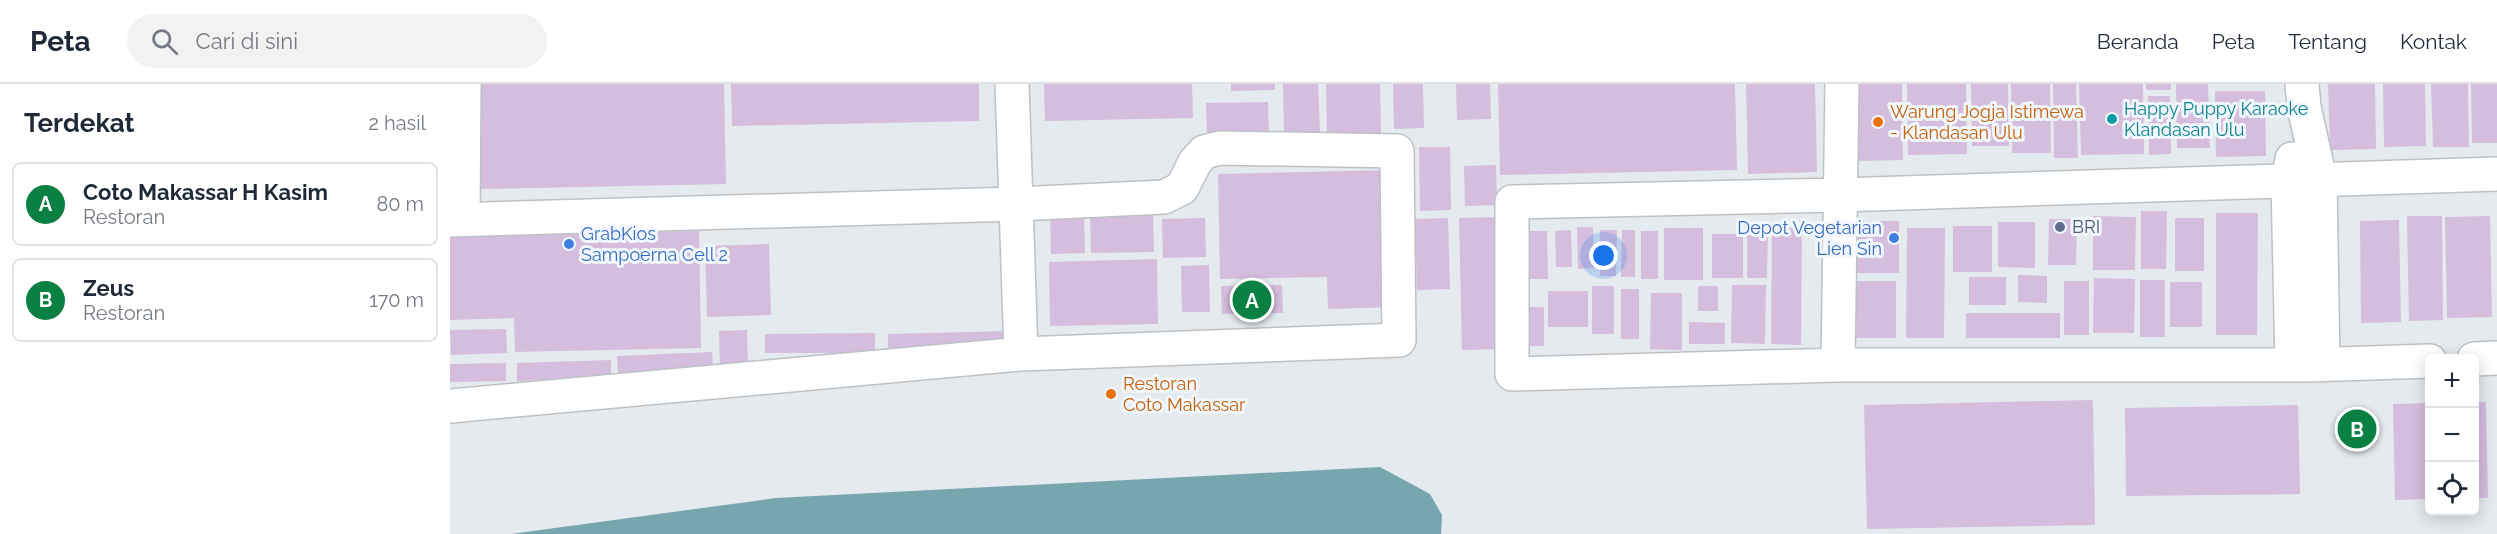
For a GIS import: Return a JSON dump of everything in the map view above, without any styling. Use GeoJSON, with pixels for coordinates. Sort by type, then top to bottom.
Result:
{"type":"FeatureCollection","features":[{"type":"Feature","properties":{"kind":"lane"},"geometry":{"type":"LineString","coordinates":[[450,406],[1021,354],[1399,340],[1397,151],[1220,148],[1204,152],[1182,188],[1164,197],[1015,204],[456,220],[464,84]]}},
{"type":"Feature","properties":{"kind":"lane"},"geometry":{"type":"LineString","coordinates":[[1012,84],[1021,354]]}},
{"type":"Feature","properties":{"kind":"lane"},"geometry":{"type":"LineString","coordinates":[[1838,365],[1842,84]]}},
{"type":"Feature","properties":{"kind":"lane"},"geometry":{"type":"LineString","coordinates":[[2303,96],[2318,169],[2308,365]]}},
{"type":"Feature","properties":{"kind":"lane"},"geometry":{"type":"LineString","coordinates":[[2303,96],[2288,180],[2308,365]]}},
{"type":"Feature","properties":{"kind":"lane"},"geometry":{"type":"LineString","coordinates":[[2425,361],[2308,365],[1838,365],[1512,374],[1512,202],[1840,195],[2288,180],[2318,169],[2497,174]]}},
{"type":"Feature","properties":{"kind":"lane"},"geometry":{"type":"LineString","coordinates":[[2479,359],[2497,358]]}},
{"type":"Feature","properties":{"kind":"water"},"geometry":{"type":"Polygon","coordinates":[[[1380,467],[1430,494],[1442,515],[1441,534],[511,534],[776,498],[1380,467]]]}},
{"type":"Feature","properties":{"kind":"building"},"geometry":{"type":"Polygon","coordinates":[[[478,84],[724,84],[726,184],[481,189],[478,84]]]}},
{"type":"Feature","properties":{"kind":"building"},"geometry":{"type":"Polygon","coordinates":[[[731,84],[979,84],[979,121],[732,126],[731,84]]]}},
{"type":"Feature","properties":{"kind":"building"},"geometry":{"type":"Polygon","coordinates":[[[1044,84],[1192,84],[1193,118],[1045,121],[1044,84]]]}},
{"type":"Feature","properties":{"kind":"building"},"geometry":{"type":"Polygon","coordinates":[[[1231,84],[1275,84],[1275,90],[1231,91],[1231,84]]]}},
{"type":"Feature","properties":{"kind":"building"},"geometry":{"type":"Polygon","coordinates":[[[1283,84],[1318,84],[1320,133],[1284,134],[1283,84]]]}},
{"type":"Feature","properties":{"kind":"building"},"geometry":{"type":"Polygon","coordinates":[[[1326,84],[1380,84],[1381,134],[1327,136],[1326,84]]]}},
{"type":"Feature","properties":{"kind":"building"},"geometry":{"type":"Polygon","coordinates":[[[1393,84],[1423,84],[1424,128],[1394,129],[1393,84]]]}},
{"type":"Feature","properties":{"kind":"building"},"geometry":{"type":"Polygon","coordinates":[[[1456,84],[1490,84],[1491,119],[1457,120],[1456,84]]]}},
{"type":"Feature","properties":{"kind":"building"},"geometry":{"type":"Polygon","coordinates":[[[1498,84],[1735,84],[1737,170],[1500,175],[1498,84]]]}},
{"type":"Feature","properties":{"kind":"building"},"geometry":{"type":"Polygon","coordinates":[[[1746,84],[1815,84],[1817,172],[1748,174],[1746,84]]]}},
{"type":"Feature","properties":{"kind":"building","name":"Warung Jogja Istimewa - Klandasan Ulu"},"geometry":{"type":"Polygon","coordinates":[[[1852,84],[1902,84],[1903,160],[1854,161],[1852,84]]]}},
{"type":"Feature","properties":{"kind":"building"},"geometry":{"type":"Polygon","coordinates":[[[1907,84],[1966,84],[1967,154],[1908,155],[1907,84]]]}},
{"type":"Feature","properties":{"kind":"building"},"geometry":{"type":"Polygon","coordinates":[[[1971,84],[2008,84],[2009,146],[1972,146],[1971,84]]]}},
{"type":"Feature","properties":{"kind":"building"},"geometry":{"type":"Polygon","coordinates":[[[2011,84],[2050,84],[2051,153],[2012,153],[2011,84]]]}},
{"type":"Feature","properties":{"kind":"building"},"geometry":{"type":"Polygon","coordinates":[[[2053,84],[2076,84],[2078,158],[2054,158],[2053,84]]]}},
{"type":"Feature","properties":{"kind":"building","name":"Happy Puppy Karaoke Klandasan Ulu"},"geometry":{"type":"Polygon","coordinates":[[[2079,84],[2143,84],[2144,154],[2081,155],[2079,84]]]}},
{"type":"Feature","properties":{"kind":"building"},"geometry":{"type":"Polygon","coordinates":[[[2146,84],[2171,84],[2171,90],[2146,90],[2146,84]]]}},
{"type":"Feature","properties":{"kind":"building"},"geometry":{"type":"Polygon","coordinates":[[[2176,84],[2208,84],[2210,148],[2177,148],[2176,84]]]}},
{"type":"Feature","properties":{"kind":"building"},"geometry":{"type":"Polygon","coordinates":[[[2328,84],[2375,84],[2376,149],[2330,150],[2328,84]]]}},
{"type":"Feature","properties":{"kind":"building"},"geometry":{"type":"Polygon","coordinates":[[[2383,84],[2425,84],[2426,146],[2384,147],[2383,84]]]}},
{"type":"Feature","properties":{"kind":"building"},"geometry":{"type":"Polygon","coordinates":[[[2431,84],[2468,84],[2469,147],[2433,147],[2431,84]]]}},
{"type":"Feature","properties":{"kind":"building"},"geometry":{"type":"Polygon","coordinates":[[[2471,84],[2497,84],[2497,143],[2472,143],[2471,84]]]}},
{"type":"Feature","properties":{"kind":"building"},"geometry":{"type":"Polygon","coordinates":[[[2215,91],[2265,91],[2266,156],[2216,157],[2215,91]]]}},
{"type":"Feature","properties":{"kind":"building"},"geometry":{"type":"Polygon","coordinates":[[[2148,96],[2170,96],[2171,154],[2149,155],[2148,96]]]}},
{"type":"Feature","properties":{"kind":"building"},"geometry":{"type":"Polygon","coordinates":[[[1268,102],[1269,137],[1207,138],[1206,103],[1268,102]]]}},
{"type":"Feature","properties":{"kind":"building"},"geometry":{"type":"Polygon","coordinates":[[[1419,147],[1450,147],[1451,210],[1420,211],[1419,147]]]}},
{"type":"Feature","properties":{"kind":"building"},"geometry":{"type":"Polygon","coordinates":[[[1496,165],[1497,205],[1465,206],[1464,166],[1496,165]]]}},
{"type":"Feature","properties":{"kind":"building"},"geometry":{"type":"Polygon","coordinates":[[[1391,170],[1394,307],[1328,309],[1327,277],[1220,279],[1218,174],[1391,170]]]}},
{"type":"Feature","properties":{"kind":"building"},"geometry":{"type":"Polygon","coordinates":[[[2141,211],[2167,211],[2166,269],[2141,269],[2141,211]]]}},
{"type":"Feature","properties":{"kind":"building"},"geometry":{"type":"Polygon","coordinates":[[[1153,212],[1154,252],[1091,253],[1090,213],[1153,212]]]}},
{"type":"Feature","properties":{"kind":"building"},"geometry":{"type":"Polygon","coordinates":[[[1084,213],[1085,253],[1051,254],[1050,214],[1084,213]]]}},
{"type":"Feature","properties":{"kind":"building"},"geometry":{"type":"Polygon","coordinates":[[[2216,213],[2258,213],[2257,335],[2216,335],[2216,213]]]}},
{"type":"Feature","properties":{"kind":"building"},"geometry":{"type":"Polygon","coordinates":[[[2093,216],[2136,217],[2135,270],[2093,270],[2093,216]]]}},
{"type":"Feature","properties":{"kind":"building"},"geometry":{"type":"Polygon","coordinates":[[[2407,216],[2442,216],[2443,320],[2409,321],[2407,216]]]}},
{"type":"Feature","properties":{"kind":"building"},"geometry":{"type":"Polygon","coordinates":[[[2490,216],[2492,317],[2447,318],[2445,217],[2490,216]]]}},
{"type":"Feature","properties":{"kind":"building"},"geometry":{"type":"Polygon","coordinates":[[[1499,217],[1501,349],[1462,350],[1459,218],[1499,217]]]}},
{"type":"Feature","properties":{"kind":"building"},"geometry":{"type":"Polygon","coordinates":[[[1205,218],[1206,257],[1163,258],[1162,219],[1205,218]]]}},
{"type":"Feature","properties":{"kind":"building"},"geometry":{"type":"Polygon","coordinates":[[[1448,218],[1450,289],[1417,290],[1415,219],[1448,218]]]}},
{"type":"Feature","properties":{"kind":"building"},"geometry":{"type":"Polygon","coordinates":[[[2175,218],[2204,218],[2204,271],[2175,271],[2175,218]]]}},
{"type":"Feature","properties":{"kind":"building"},"geometry":{"type":"Polygon","coordinates":[[[2049,219],[2077,219],[2076,265],[2048,265],[2049,219]]]}},
{"type":"Feature","properties":{"kind":"building"},"geometry":{"type":"Polygon","coordinates":[[[2399,220],[2401,322],[2361,323],[2360,221],[2399,220]]]}},
{"type":"Feature","properties":{"kind":"building"},"geometry":{"type":"Polygon","coordinates":[[[1857,221],[1899,221],[1899,273],[1856,273],[1857,221]]]}},
{"type":"Feature","properties":{"kind":"building"},"geometry":{"type":"Polygon","coordinates":[[[1998,222],[2035,222],[2035,268],[1998,267],[1998,222]]]}},
{"type":"Feature","properties":{"kind":"building"},"geometry":{"type":"Polygon","coordinates":[[[1953,226],[1992,226],[1992,272],[1953,272],[1953,226]]]}},
{"type":"Feature","properties":{"kind":"building"},"geometry":{"type":"Polygon","coordinates":[[[1577,227],[1593,227],[1594,268],[1578,269],[1577,227]]]}},
{"type":"Feature","properties":{"kind":"building"},"geometry":{"type":"Polygon","coordinates":[[[1664,228],[1703,228],[1703,280],[1664,280],[1664,228]]]}},
{"type":"Feature","properties":{"kind":"building"},"geometry":{"type":"Polygon","coordinates":[[[1772,228],[1802,228],[1801,345],[1771,344],[1772,228]]]}},
{"type":"Feature","properties":{"kind":"building"},"geometry":{"type":"Polygon","coordinates":[[[1907,228],[1945,228],[1944,338],[1906,338],[1907,228]]]}},
{"type":"Feature","properties":{"kind":"building"},"geometry":{"type":"Polygon","coordinates":[[[1571,230],[1572,267],[1556,267],[1555,231],[1571,230]]]}},
{"type":"Feature","properties":{"kind":"building"},"geometry":{"type":"Polygon","coordinates":[[[1600,230],[1617,230],[1616,276],[1600,276],[1600,230]]]}},
{"type":"Feature","properties":{"kind":"building"},"geometry":{"type":"Polygon","coordinates":[[[1622,230],[1635,230],[1635,277],[1621,277],[1622,230]]]}},
{"type":"Feature","properties":{"kind":"building"},"geometry":{"type":"Polygon","coordinates":[[[1747,230],[1768,230],[1767,278],[1747,278],[1747,230]]]}},
{"type":"Feature","properties":{"kind":"building"},"geometry":{"type":"Polygon","coordinates":[[[699,231],[701,348],[515,352],[514,318],[450,320],[450,236],[699,231]]]}},
{"type":"Feature","properties":{"kind":"building"},"geometry":{"type":"Polygon","coordinates":[[[1521,231],[1547,231],[1548,279],[1522,279],[1521,231]]]}},
{"type":"Feature","properties":{"kind":"building"},"geometry":{"type":"Polygon","coordinates":[[[1641,231],[1658,231],[1658,279],[1641,279],[1641,231]]]}},
{"type":"Feature","properties":{"kind":"building"},"geometry":{"type":"Polygon","coordinates":[[[1712,234],[1743,234],[1743,278],[1712,278],[1712,234]]]}},
{"type":"Feature","properties":{"kind":"building"},"geometry":{"type":"Polygon","coordinates":[[[769,244],[771,315],[707,317],[705,246],[769,244]]]}},
{"type":"Feature","properties":{"kind":"building"},"geometry":{"type":"Polygon","coordinates":[[[1157,259],[1158,324],[1050,326],[1049,262],[1157,259]]]}},
{"type":"Feature","properties":{"kind":"building"},"geometry":{"type":"Polygon","coordinates":[[[1209,265],[1210,312],[1182,312],[1181,266],[1209,265]]]}},
{"type":"Feature","properties":{"kind":"building"},"geometry":{"type":"Polygon","coordinates":[[[2018,275],[2047,276],[2047,303],[2018,302],[2018,275]]]}},
{"type":"Feature","properties":{"kind":"building"},"geometry":{"type":"Polygon","coordinates":[[[1969,277],[2006,277],[2006,305],[1969,305],[1969,277]]]}},
{"type":"Feature","properties":{"kind":"building"},"geometry":{"type":"Polygon","coordinates":[[[2094,278],[2135,279],[2134,333],[2093,333],[2094,278]]]}},
{"type":"Feature","properties":{"kind":"building"},"geometry":{"type":"Polygon","coordinates":[[[2140,280],[2165,280],[2165,337],[2140,337],[2140,280]]]}},
{"type":"Feature","properties":{"kind":"building"},"geometry":{"type":"Polygon","coordinates":[[[1855,281],[1896,281],[1896,338],[1855,338],[1855,281]]]}},
{"type":"Feature","properties":{"kind":"building"},"geometry":{"type":"Polygon","coordinates":[[[2064,281],[2089,281],[2089,335],[2064,335],[2064,281]]]}},
{"type":"Feature","properties":{"kind":"building"},"geometry":{"type":"Polygon","coordinates":[[[2170,282],[2202,282],[2202,327],[2170,327],[2170,282]]]}},
{"type":"Feature","properties":{"kind":"building"},"geometry":{"type":"Polygon","coordinates":[[[1282,285],[1283,313],[1222,314],[1221,286],[1282,285]]]}},
{"type":"Feature","properties":{"kind":"building"},"geometry":{"type":"Polygon","coordinates":[[[1732,285],[1766,285],[1765,344],[1731,343],[1732,285]]]}},
{"type":"Feature","properties":{"kind":"building"},"geometry":{"type":"Polygon","coordinates":[[[1592,286],[1614,286],[1614,334],[1592,334],[1592,286]]]}},
{"type":"Feature","properties":{"kind":"building"},"geometry":{"type":"Polygon","coordinates":[[[1698,286],[1718,286],[1718,311],[1698,311],[1698,286]]]}},
{"type":"Feature","properties":{"kind":"building"},"geometry":{"type":"Polygon","coordinates":[[[1621,289],[1639,289],[1639,339],[1621,339],[1621,289]]]}},
{"type":"Feature","properties":{"kind":"building"},"geometry":{"type":"Polygon","coordinates":[[[1548,291],[1588,291],[1588,327],[1548,327],[1548,291]]]}},
{"type":"Feature","properties":{"kind":"building"},"geometry":{"type":"Polygon","coordinates":[[[1651,293],[1682,293],[1682,350],[1650,349],[1651,293]]]}},
{"type":"Feature","properties":{"kind":"building"},"geometry":{"type":"Polygon","coordinates":[[[1519,307],[1544,307],[1544,346],[1519,346],[1519,307]]]}},
{"type":"Feature","properties":{"kind":"building"},"geometry":{"type":"Polygon","coordinates":[[[1966,313],[2060,313],[2060,338],[1966,338],[1966,313]]]}},
{"type":"Feature","properties":{"kind":"building"},"geometry":{"type":"Polygon","coordinates":[[[1689,322],[1725,323],[1725,344],[1689,344],[1689,322]]]}},
{"type":"Feature","properties":{"kind":"building"},"geometry":{"type":"Polygon","coordinates":[[[506,329],[507,353],[451,355],[450,330],[506,329]]]}},
{"type":"Feature","properties":{"kind":"building"},"geometry":{"type":"Polygon","coordinates":[[[747,330],[748,366],[720,366],[719,331],[747,330]]]}},
{"type":"Feature","properties":{"kind":"building"},"geometry":{"type":"Polygon","coordinates":[[[1012,331],[1012,348],[888,352],[888,334],[1012,331]]]}},
{"type":"Feature","properties":{"kind":"building"},"geometry":{"type":"Polygon","coordinates":[[[875,333],[875,353],[765,353],[765,334],[875,333]]]}},
{"type":"Feature","properties":{"kind":"building"},"geometry":{"type":"Polygon","coordinates":[[[712,352],[713,369],[618,373],[617,356],[712,352]]]}},
{"type":"Feature","properties":{"kind":"building"},"geometry":{"type":"Polygon","coordinates":[[[611,360],[611,378],[517,381],[517,363],[611,360]]]}},
{"type":"Feature","properties":{"kind":"building"},"geometry":{"type":"Polygon","coordinates":[[[506,363],[506,381],[450,382],[450,364],[506,363]]]}},
{"type":"Feature","properties":{"kind":"building"},"geometry":{"type":"Polygon","coordinates":[[[2093,400],[2095,525],[1867,529],[1864,405],[2093,400]]]}},
{"type":"Feature","properties":{"kind":"building"},"geometry":{"type":"Polygon","coordinates":[[[2479,402],[2486,402],[2488,498],[2479,498],[2479,402]]]}},
{"type":"Feature","properties":{"kind":"building"},"geometry":{"type":"Polygon","coordinates":[[[2425,403],[2425,499],[2395,500],[2393,404],[2425,403]]]}},
{"type":"Feature","properties":{"kind":"building"},"geometry":{"type":"Polygon","coordinates":[[[2298,405],[2300,494],[2126,496],[2125,408],[2298,405]]]}},
{"type":"Feature","properties":{"kind":"place","name":"Happy Puppy Karaoke Klandasan Ulu"},"geometry":{"type":"Point","coordinates":[2112,119]}},
{"type":"Feature","properties":{"kind":"place","name":"Warung Jogja Istimewa - Klandasan Ulu"},"geometry":{"type":"Point","coordinates":[1878,122]}},
{"type":"Feature","properties":{"kind":"place","name":"BRI"},"geometry":{"type":"Point","coordinates":[2060,227]}},
{"type":"Feature","properties":{"kind":"place","name":"Depot Vegetarian Lien Sin"},"geometry":{"type":"Point","coordinates":[1894,238]}},
{"type":"Feature","properties":{"kind":"place","name":"GrabKios Sampoerna Cell 2"},"geometry":{"type":"Point","coordinates":[569,244]}},
{"type":"Feature","properties":{"kind":"place","name":"Coto Makassar H Kasim"},"geometry":{"type":"Point","coordinates":[1252,300]}},
{"type":"Feature","properties":{"kind":"place","name":"Restoran Coto Makassar"},"geometry":{"type":"Point","coordinates":[1111,394]}},
{"type":"Feature","properties":{"kind":"place","name":"Zeus"},"geometry":{"type":"Point","coordinates":[2357,429]}}]}
